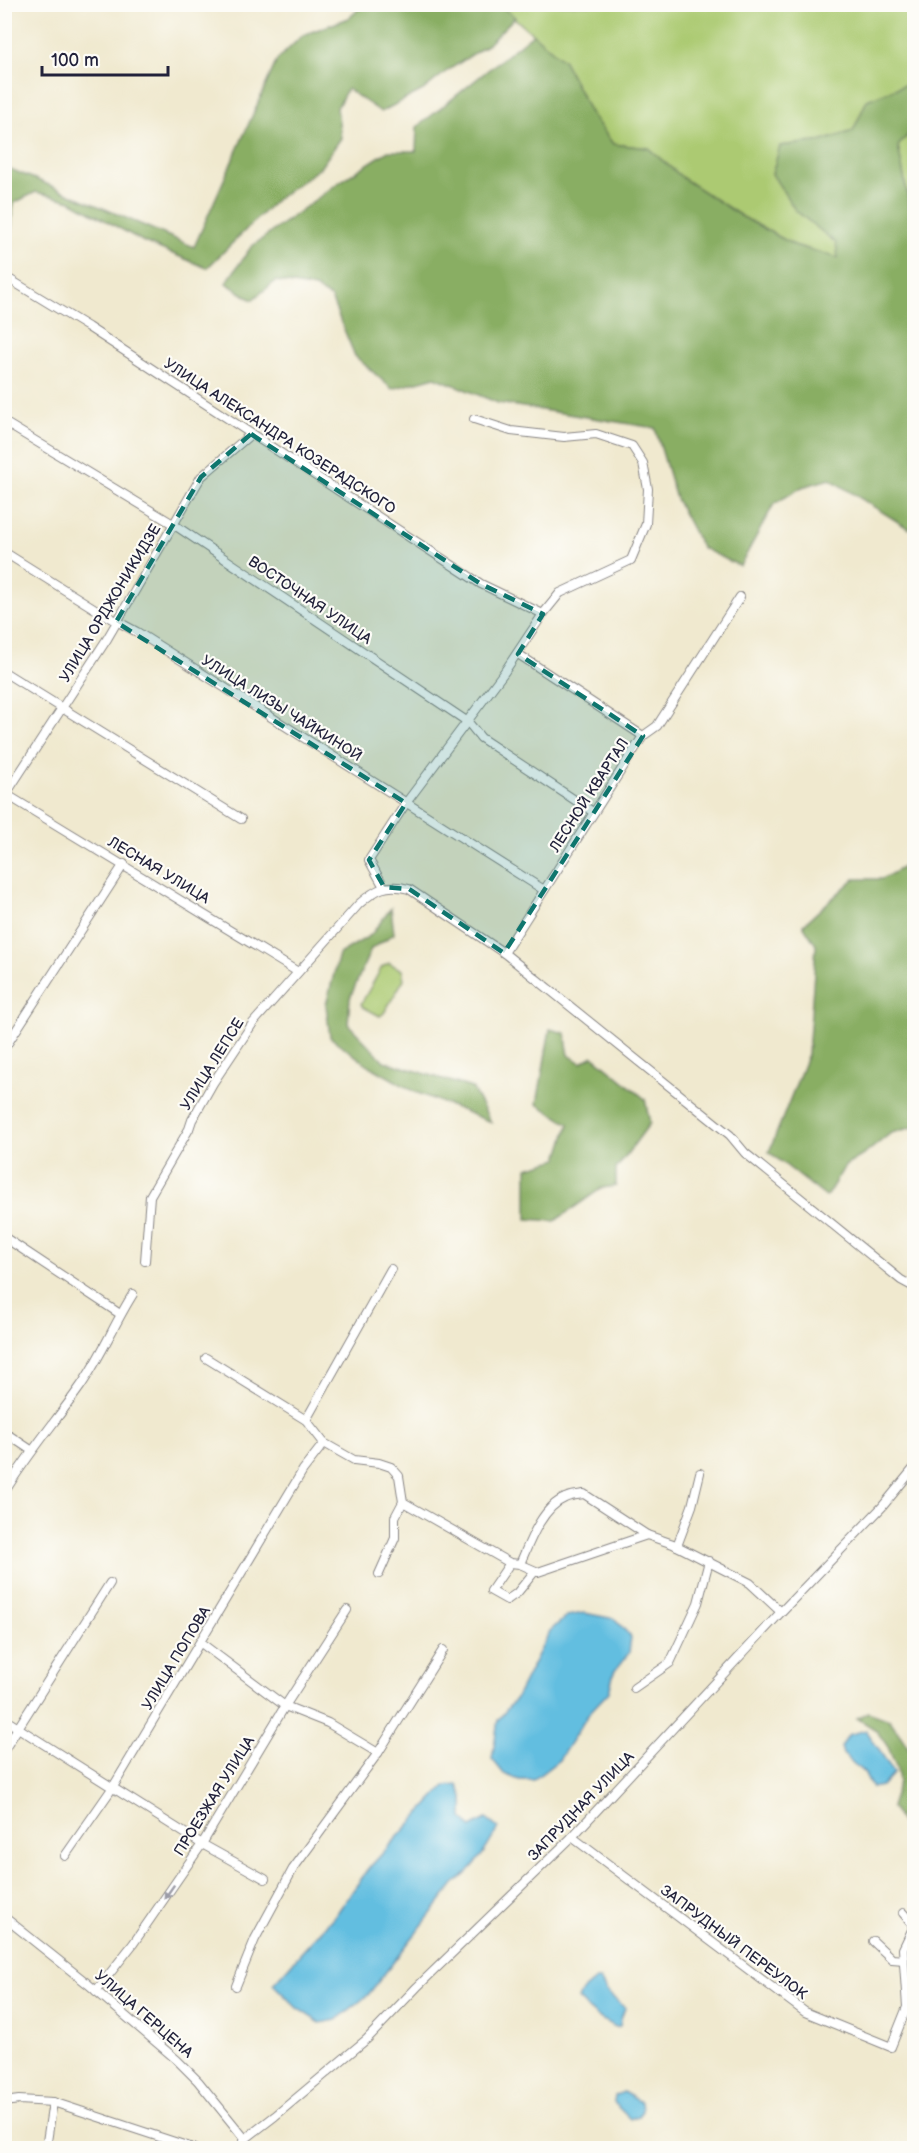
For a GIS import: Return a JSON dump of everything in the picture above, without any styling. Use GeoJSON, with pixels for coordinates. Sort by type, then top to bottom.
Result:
{"type":"FeatureCollection","features":[{"type":"Feature","properties":{"kind":"street","name":"УЛИЦА АЛЕКСАНДРА КОЗЕРАДСКОГО"},"geometry":{"type":"LineString","coordinates":[[4,276],[88,327],[482,584],[543,614]]}},
{"type":"Feature","properties":{"kind":"street"},"geometry":{"type":"LineString","coordinates":[[474,419],[511,431],[564,437],[596,435],[632,446],[643,463],[648,489],[646,524],[631,560],[560,593],[543,614],[518,654],[406,803],[369,860],[384,887],[409,890],[504,952],[730,1135],[745,1153],[901,1280],[915,1287]]}},
{"type":"Feature","properties":{"kind":"street","name":"ВОСТОЧНАЯ УЛИЦА"},"geometry":{"type":"LineString","coordinates":[[4,422],[173,524],[468,722],[481,738],[593,812]]}},
{"type":"Feature","properties":{"kind":"street","name":"УЛИЦА ОРДЖОНИКИДЗЕ"},"geometry":{"type":"LineString","coordinates":[[5,795],[63,708],[201,477],[251,434]]}},
{"type":"Feature","properties":{"kind":"street","name":"УЛИЦА ЛИЗЫ ЧАЙКИНОЙ"},"geometry":{"type":"LineString","coordinates":[[4,552],[116,622],[137,632],[544,890]]}},
{"type":"Feature","properties":{"kind":"street","name":"ЛЕСНОЙ КВАРТАЛ"},"geometry":{"type":"LineString","coordinates":[[504,952],[643,736],[657,726],[740,597]]}},
{"type":"Feature","properties":{"kind":"street"},"geometry":{"type":"LineString","coordinates":[[518,654],[643,736]]}},
{"type":"Feature","properties":{"kind":"street"},"geometry":{"type":"LineString","coordinates":[[4,672],[241,819]]}},
{"type":"Feature","properties":{"kind":"street","name":"ЛЕСНАЯ УЛИЦА"},"geometry":{"type":"LineString","coordinates":[[5,795],[124,864],[298,972]]}},
{"type":"Feature","properties":{"kind":"street"},"geometry":{"type":"LineString","coordinates":[[4,1048],[124,864]]}},
{"type":"Feature","properties":{"kind":"street","name":"УЛИЦА ЛЕПСЕ"},"geometry":{"type":"LineString","coordinates":[[145,1261],[150,1196],[234,1048],[253,1023],[359,904],[373,892],[384,887]]}},
{"type":"Feature","properties":{"kind":"street"},"geometry":{"type":"LineString","coordinates":[[4,1237],[120,1314]]}},
{"type":"Feature","properties":{"kind":"street"},"geometry":{"type":"LineString","coordinates":[[306,1420],[391,1269]]}},
{"type":"Feature","properties":{"kind":"street"},"geometry":{"type":"LineString","coordinates":[[4,1493],[31,1450],[80,1387],[133,1294]]}},
{"type":"Feature","properties":{"kind":"street"},"geometry":{"type":"LineString","coordinates":[[206,1358],[306,1420],[324,1443],[354,1460],[391,1467],[399,1476],[403,1502],[395,1517],[395,1538],[379,1574]]}},
{"type":"Feature","properties":{"kind":"street"},"geometry":{"type":"LineString","coordinates":[[4,1431],[31,1450]]}},
{"type":"Feature","properties":{"kind":"street","name":"УЛИЦА ПОПОВА"},"geometry":{"type":"LineString","coordinates":[[65,1856],[113,1787],[303,1470],[324,1443]]}},
{"type":"Feature","properties":{"kind":"street","name":"ЗАПРУДНАЯ УЛИЦА"},"geometry":{"type":"LineString","coordinates":[[244,2139],[367,2039],[572,1837],[882,1507],[915,1468]]}},
{"type":"Feature","properties":{"kind":"street"},"geometry":{"type":"LineString","coordinates":[[677,1546],[692,1506],[700,1473]]}},
{"type":"Feature","properties":{"kind":"street"},"geometry":{"type":"LineString","coordinates":[[520,1564],[531,1538],[545,1515],[564,1498],[584,1494],[647,1535],[677,1546],[750,1583],[781,1612]]}},
{"type":"Feature","properties":{"kind":"street"},"geometry":{"type":"LineString","coordinates":[[403,1502],[510,1563],[520,1564],[538,1572],[647,1535]]}},
{"type":"Feature","properties":{"kind":"street"},"geometry":{"type":"LineString","coordinates":[[634,1688],[670,1663],[698,1603],[709,1561]]}},
{"type":"Feature","properties":{"kind":"street"},"geometry":{"type":"LineString","coordinates":[[510,1563],[491,1591],[507,1600],[517,1593],[535,1571]]}},
{"type":"Feature","properties":{"kind":"street"},"geometry":{"type":"LineString","coordinates":[[4,1750],[110,1583]]}},
{"type":"Feature","properties":{"kind":"street","name":"ПРОЕЗЖАЯ УЛИЦА"},"geometry":{"type":"LineString","coordinates":[[96,1990],[133,1944],[202,1844],[285,1706],[347,1610]]}},
{"type":"Feature","properties":{"kind":"street"},"geometry":{"type":"LineString","coordinates":[[201,1643],[285,1706],[328,1723],[378,1753]]}},
{"type":"Feature","properties":{"kind":"street"},"geometry":{"type":"LineString","coordinates":[[236,1986],[255,1939],[293,1869],[378,1753],[442,1650]]}},
{"type":"Feature","properties":{"kind":"street"},"geometry":{"type":"LineString","coordinates":[[4,1719],[202,1844],[265,1879]]}},
{"type":"Feature","properties":{"kind":"street","name":"ЗАПРУДНЫЙ ПЕРЕУЛОК"},"geometry":{"type":"LineString","coordinates":[[572,1837],[805,2012],[891,2047],[908,2007],[904,1960]]}},
{"type":"Feature","properties":{"kind":"street"},"geometry":{"type":"LineString","coordinates":[[873,1941],[892,1959],[904,1960],[903,1949],[915,1926],[903,1913]]}},
{"type":"Feature","properties":{"kind":"street","name":"УЛИЦА ГЕРЦЕНА"},"geometry":{"type":"LineString","coordinates":[[4,1917],[96,1990],[177,2060],[198,2081],[244,2139]]}},
{"type":"Feature","properties":{"kind":"street"},"geometry":{"type":"LineString","coordinates":[[4,2102],[19,2100],[53,2102],[193,2148]]}},
{"type":"Feature","properties":{"kind":"street"},"geometry":{"type":"LineString","coordinates":[[46,2148],[53,2102]]}},
{"type":"Feature","properties":{"kind":"street"},"geometry":{"type":"LineString","coordinates":[[241,2148],[244,2139]]}},
{"type":"Feature","properties":{"kind":"highlighted area"},"geometry":{"type":"Polygon","coordinates":[[[251,434],[481,584],[543,614],[518,654],[643,736],[504,953],[409,889],[384,887],[369,860],[406,803],[116,622],[201,477],[251,434]]]}},
{"type":"Feature","properties":{"kind":"green space"},"geometry":{"type":"Polygon","coordinates":[[[363,5],[499,5],[515,17],[487,45],[423,90],[381,112],[347,89],[337,108],[341,138],[320,168],[277,199],[207,268],[144,242],[71,201],[36,192],[14,203],[10,240],[5,243],[5,167],[194,247],[277,60],[303,35],[349,18],[363,5]]]}},
{"type":"Feature","properties":{"kind":"green space"},"geometry":{"type":"Polygon","coordinates":[[[499,5],[914,5],[914,90],[909,83],[867,100],[853,131],[823,141],[780,146],[795,210],[837,243],[838,258],[794,245],[741,216],[684,179],[648,148],[613,144],[589,111],[564,61],[499,5]]]}},
{"type":"Feature","properties":{"kind":"green space"},"geometry":{"type":"Polygon","coordinates":[[[533,34],[564,61],[589,111],[613,144],[648,148],[684,179],[741,216],[794,245],[838,258],[836,243],[795,210],[772,174],[780,146],[823,141],[853,131],[867,100],[910,83],[914,90],[914,128],[898,146],[914,229],[914,527],[909,529],[830,479],[802,487],[774,504],[740,566],[702,548],[676,499],[655,428],[498,403],[435,377],[392,389],[355,356],[331,298],[315,288],[276,281],[252,300],[226,283],[251,247],[341,181],[388,151],[416,151],[417,127],[533,34]]]}},
{"type":"Feature","properties":{"kind":"green space"},"geometry":{"type":"Polygon","coordinates":[[[914,128],[914,229],[898,146],[914,128]]]}},
{"type":"Feature","properties":{"kind":"green space"},"geometry":{"type":"Polygon","coordinates":[[[914,861],[914,1127],[891,1133],[865,1154],[845,1166],[826,1197],[769,1152],[808,1054],[816,945],[803,925],[854,879],[882,879],[914,861]]]}},
{"type":"Feature","properties":{"kind":"green space"},"geometry":{"type":"Polygon","coordinates":[[[391,908],[394,934],[371,949],[350,998],[348,1024],[384,1061],[472,1088],[491,1122],[413,1091],[368,1065],[330,1037],[326,1005],[339,954],[371,935],[391,908]]]}},
{"type":"Feature","properties":{"kind":"green space"},"geometry":{"type":"Polygon","coordinates":[[[389,963],[402,970],[404,979],[380,1016],[361,1004],[382,967],[389,963]]]}},
{"type":"Feature","properties":{"kind":"green space"},"geometry":{"type":"Polygon","coordinates":[[[550,1029],[565,1033],[569,1055],[581,1063],[593,1056],[645,1099],[650,1123],[616,1169],[616,1186],[602,1188],[555,1221],[527,1219],[527,1168],[558,1159],[569,1124],[537,1104],[550,1029]]]}},
{"type":"Feature","properties":{"kind":"green space"},"geometry":{"type":"Polygon","coordinates":[[[868,1712],[890,1720],[914,1756],[914,1833],[911,1837],[891,1807],[899,1782],[897,1769],[888,1747],[876,1730],[857,1718],[868,1712]]]}},
{"type":"Feature","properties":{"kind":"water"},"geometry":{"type":"Polygon","coordinates":[[[584,1613],[615,1619],[631,1637],[629,1653],[614,1672],[609,1692],[590,1712],[559,1760],[533,1780],[519,1780],[504,1774],[492,1759],[498,1720],[516,1698],[550,1631],[567,1616],[584,1613]]]}},
{"type":"Feature","properties":{"kind":"water"},"geometry":{"type":"Polygon","coordinates":[[[866,1730],[894,1773],[882,1786],[872,1788],[865,1774],[843,1754],[841,1747],[848,1735],[866,1730]]]}},
{"type":"Feature","properties":{"kind":"water"},"geometry":{"type":"Polygon","coordinates":[[[458,1785],[463,1797],[463,1818],[471,1827],[486,1819],[498,1828],[489,1844],[474,1865],[454,1884],[368,1995],[336,2020],[320,2023],[297,2008],[273,1984],[337,1913],[369,1868],[445,1786],[458,1785]]]}},
{"type":"Feature","properties":{"kind":"water"},"geometry":{"type":"Polygon","coordinates":[[[595,1980],[600,1980],[607,1992],[625,2008],[620,2026],[616,2027],[600,2019],[578,1999],[582,1991],[595,1980]]]}},
{"type":"Feature","properties":{"kind":"water"},"geometry":{"type":"Polygon","coordinates":[[[623,2092],[641,2102],[642,2111],[638,2116],[630,2119],[614,2103],[615,2096],[623,2092]]]}}]}
